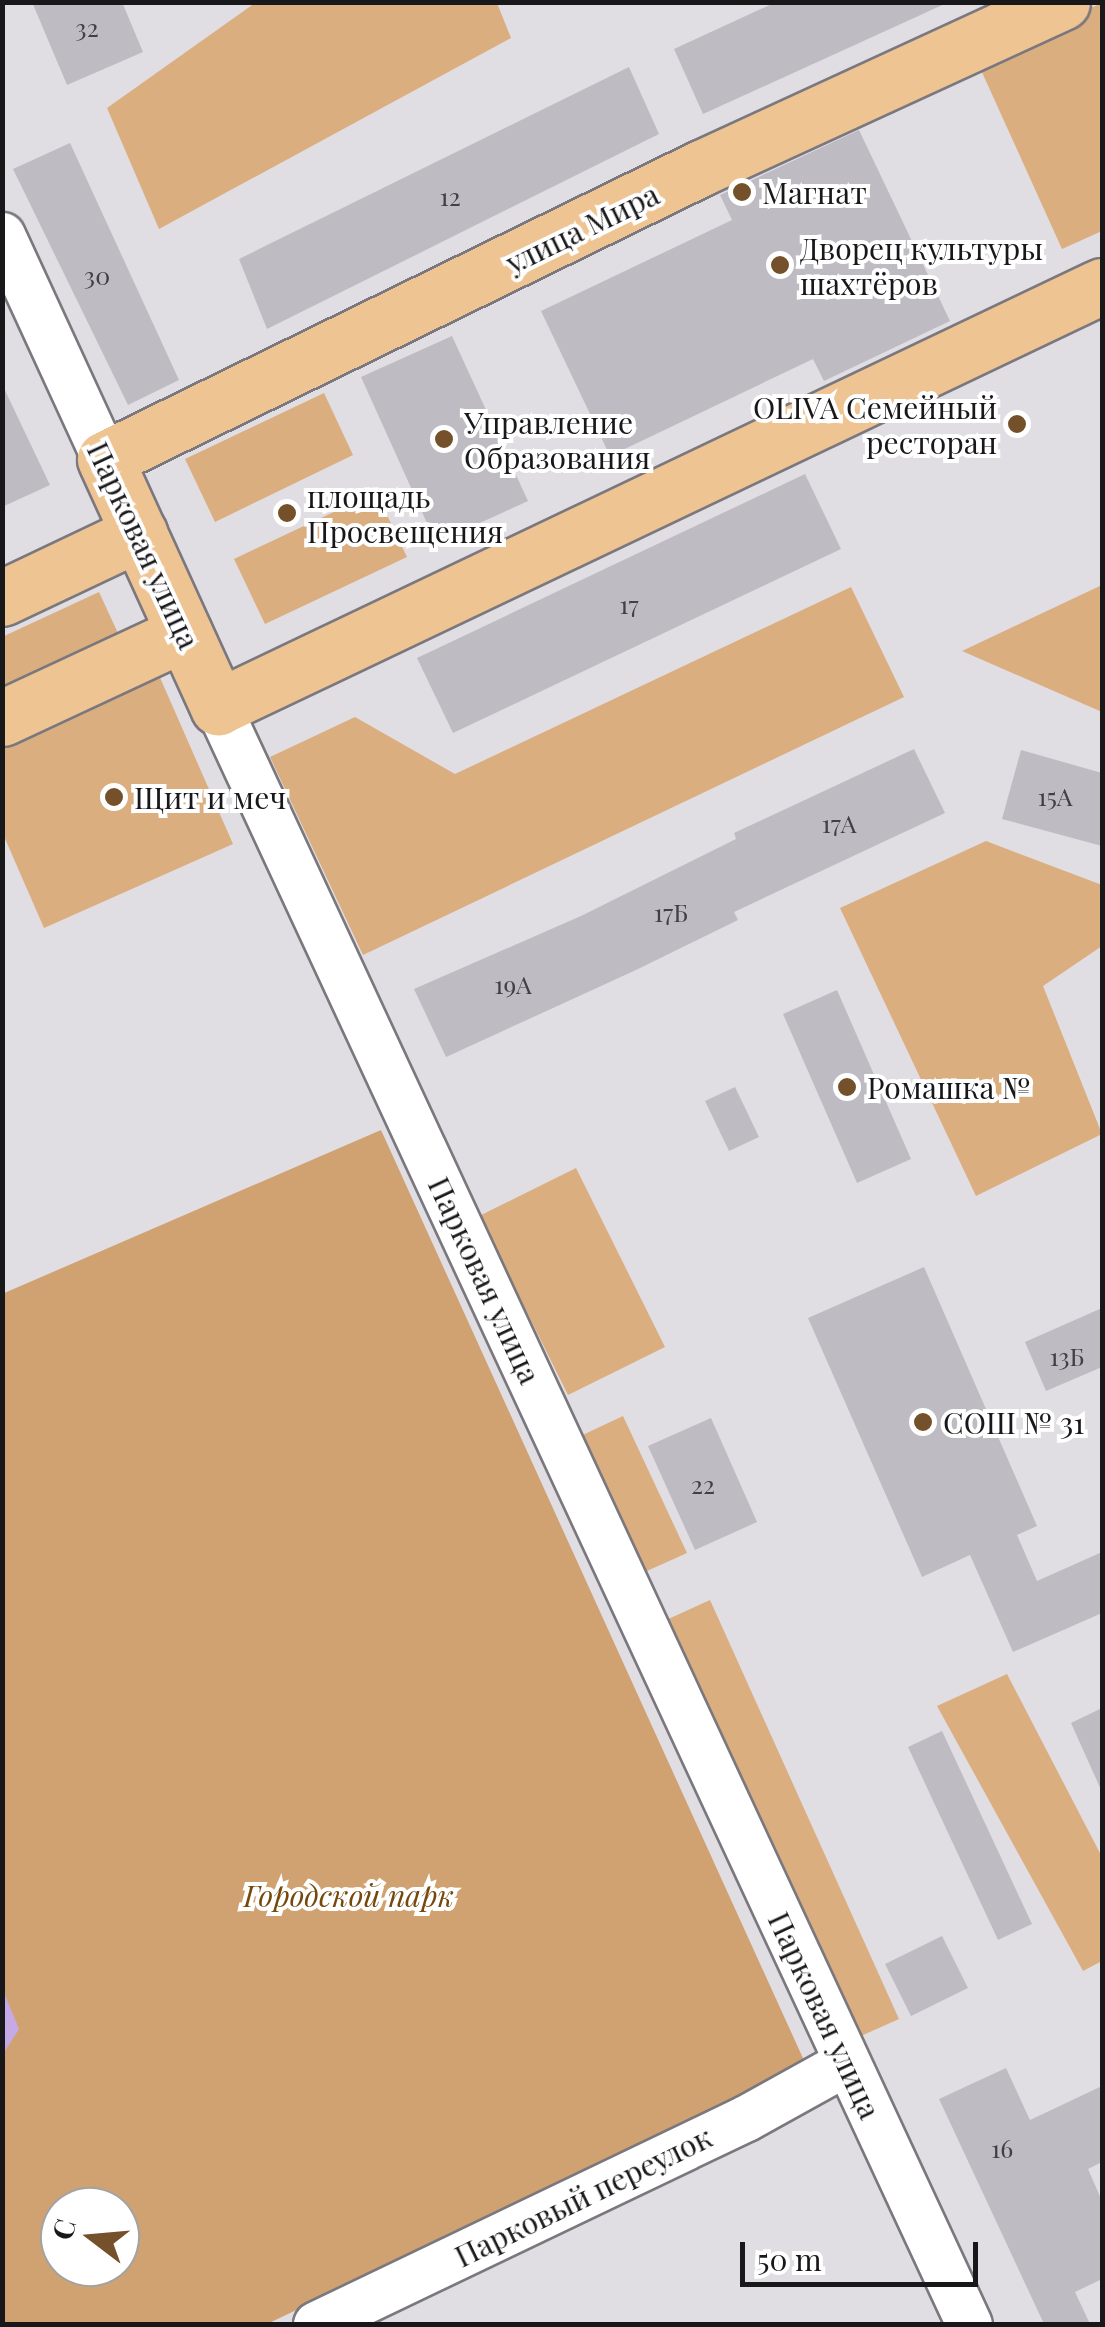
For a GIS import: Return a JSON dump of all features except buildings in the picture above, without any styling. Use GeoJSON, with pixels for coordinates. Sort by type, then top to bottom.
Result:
{"type":"FeatureCollection","features":[{"type":"Feature","properties":{"kind":"main road","name":"улица Мира"},"geometry":{"type":"LineString","coordinates":[[105,459],[701,168],[1062,2]]}},
{"type":"Feature","properties":{"kind":"main road"},"geometry":{"type":"LineString","coordinates":[[218,708],[1102,286]]}},
{"type":"Feature","properties":{"kind":"main road","name":"Парковая улица"},"geometry":{"type":"LineString","coordinates":[[105,459],[218,708]]}},
{"type":"Feature","properties":{"kind":"main road"},"geometry":{"type":"LineString","coordinates":[[2,598],[138,532]]}},
{"type":"Feature","properties":{"kind":"main road"},"geometry":{"type":"LineString","coordinates":[[2,718],[184,633]]}},
{"type":"Feature","properties":{"kind":"street","name":"Парковая улица"},"geometry":{"type":"LineString","coordinates":[[2,235],[105,459]]}},
{"type":"Feature","properties":{"kind":"street","name":"Парковая улица"},"geometry":{"type":"LineString","coordinates":[[218,708],[969,2324]]}},
{"type":"Feature","properties":{"kind":"street","name":"Парковый переулок"},"geometry":{"type":"LineString","coordinates":[[316,2324],[746,2118],[847,2062]]}},
{"type":"Feature","properties":{"kind":"shaded area"},"geometry":{"type":"Polygon","coordinates":[[[255,3],[497,3],[511,38],[159,229],[107,108],[255,3]]]}},
{"type":"Feature","properties":{"kind":"shaded area"},"geometry":{"type":"Polygon","coordinates":[[[1102,3],[1102,231],[1062,249],[976,59],[1102,3]]]}},
{"type":"Feature","properties":{"kind":"shaded area"},"geometry":{"type":"Polygon","coordinates":[[[324,393],[353,455],[215,522],[185,459],[324,393]]]}},
{"type":"Feature","properties":{"kind":"shaded area"},"geometry":{"type":"Polygon","coordinates":[[[376,492],[407,557],[265,624],[234,559],[376,492]]]}},
{"type":"Feature","properties":{"kind":"shaded area"},"geometry":{"type":"Polygon","coordinates":[[[1102,585],[1102,712],[962,651],[1102,585]]]}},
{"type":"Feature","properties":{"kind":"shaded area"},"geometry":{"type":"Polygon","coordinates":[[[851,587],[904,697],[363,955],[270,757],[355,717],[455,774],[851,587]]]}},
{"type":"Feature","properties":{"kind":"shaded area"},"geometry":{"type":"Polygon","coordinates":[[[99,592],[123,644],[3,700],[2,637],[99,592]]]}},
{"type":"Feature","properties":{"kind":"shaded area"},"geometry":{"type":"Polygon","coordinates":[[[158,673],[233,844],[44,928],[3,834],[2,742],[158,673]]]}},
{"type":"Feature","properties":{"kind":"shaded area"},"geometry":{"type":"Polygon","coordinates":[[[986,841],[1102,885],[1102,946],[1043,986],[1102,1134],[976,1196],[840,908],[986,841]]]}},
{"type":"Feature","properties":{"kind":"shaded area"},"geometry":{"type":"Polygon","coordinates":[[[576,1168],[665,1347],[568,1395],[479,1216],[576,1168]]]}},
{"type":"Feature","properties":{"kind":"shaded area"},"geometry":{"type":"Polygon","coordinates":[[[623,1416],[687,1553],[638,1575],[574,1439],[623,1416]]]}},
{"type":"Feature","properties":{"kind":"shaded area"},"geometry":{"type":"Polygon","coordinates":[[[710,1600],[899,2019],[852,2040],[664,1621],[710,1600]]]}},
{"type":"Feature","properties":{"kind":"shaded area"},"geometry":{"type":"Polygon","coordinates":[[[1007,1674],[1102,1857],[1102,1961],[1083,1971],[937,1706],[1007,1674]]]}},
{"type":"Feature","properties":{"kind":"shaded area"},"geometry":{"type":"Polygon","coordinates":[[[3,1990],[19,2029],[2,2054],[3,1990]]]}},
{"type":"Feature","properties":{"kind":"green space","name":"Городской парк"},"geometry":{"type":"Polygon","coordinates":[[[381,1130],[807,2067],[267,2324],[3,2324],[2,1294],[381,1130]]]}},
{"type":"Feature","properties":{"kind":"place","name":"Магнат"},"geometry":{"type":"Point","coordinates":[742,192]}},
{"type":"Feature","properties":{"kind":"place","name":"Дворец культуры шахтёров"},"geometry":{"type":"Point","coordinates":[780,265]}},
{"type":"Feature","properties":{"kind":"place","name":"OLIVA Семейный ресторан"},"geometry":{"type":"Point","coordinates":[1017,424]}},
{"type":"Feature","properties":{"kind":"place","name":"Управление Образования"},"geometry":{"type":"Point","coordinates":[444,439]}},
{"type":"Feature","properties":{"kind":"place","name":"площадь Просвещения"},"geometry":{"type":"Point","coordinates":[287,513]}},
{"type":"Feature","properties":{"kind":"place","name":"Щит и меч"},"geometry":{"type":"Point","coordinates":[114,797]}},
{"type":"Feature","properties":{"kind":"place","name":"Ромашка №"},"geometry":{"type":"Point","coordinates":[847,1087]}},
{"type":"Feature","properties":{"kind":"place","name":"СОШ № 31"},"geometry":{"type":"Point","coordinates":[923,1422]}}]}
